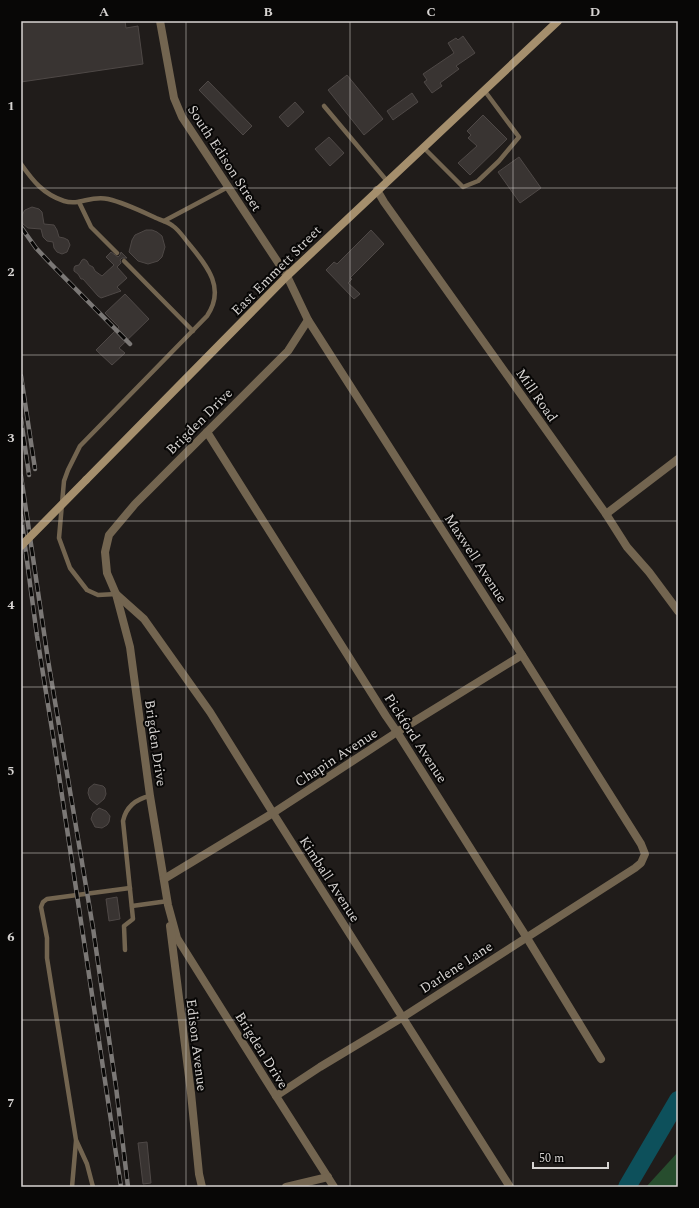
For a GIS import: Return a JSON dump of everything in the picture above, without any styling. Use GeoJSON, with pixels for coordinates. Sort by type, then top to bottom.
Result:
{"type":"FeatureCollection","features":[{"type":"Feature","properties":{"kind":"street","name":"South Edison Street"},"geometry":{"type":"LineString","coordinates":[[160,21],[174,98],[182,117],[287,276]]}},
{"type":"Feature","properties":{"kind":"street","name":"East Emmett Street"},"geometry":{"type":"LineString","coordinates":[[21,546],[287,276],[558,21]]}},
{"type":"Feature","properties":{"kind":"street","name":"Mill Road"},"geometry":{"type":"LineString","coordinates":[[377,190],[384,202],[606,514],[627,547],[650,572],[678,612]]}},
{"type":"Feature","properties":{"kind":"street","name":"Maxwell Avenue"},"geometry":{"type":"LineString","coordinates":[[287,276],[308,320],[641,844],[645,854]]}},
{"type":"Feature","properties":{"kind":"street","name":"Brigden Drive"},"geometry":{"type":"LineString","coordinates":[[308,320],[288,351],[134,504],[109,535],[105,552],[107,573],[116,594],[130,647],[150,796],[168,903],[177,938],[334,1187]]}},
{"type":"Feature","properties":{"kind":"street","name":"Pickford Avenue"},"geometry":{"type":"LineString","coordinates":[[207,432],[527,938],[601,1059]]}},
{"type":"Feature","properties":{"kind":"street"},"geometry":{"type":"LineString","coordinates":[[606,514],[678,459]]}},
{"type":"Feature","properties":{"kind":"street","name":"Kimball Avenue"},"geometry":{"type":"LineString","coordinates":[[116,594],[144,619],[210,712],[273,814],[510,1187]]}},
{"type":"Feature","properties":{"kind":"street","name":"Chapin Avenue"},"geometry":{"type":"LineString","coordinates":[[164,879],[273,814],[397,732],[522,656]]}},
{"type":"Feature","properties":{"kind":"street","name":"Darlene Lane"},"geometry":{"type":"LineString","coordinates":[[276,1096],[320,1067],[403,1017],[635,868],[641,863],[645,854]]}},
{"type":"Feature","properties":{"kind":"street","name":"Edison Avenue"},"geometry":{"type":"LineString","coordinates":[[168,903],[191,1093],[199,1174],[202,1187]]}},
{"type":"Feature","properties":{"kind":"street"},"geometry":{"type":"LineString","coordinates":[[286,1187],[328,1177]]}},
{"type":"Feature","properties":{"kind":"lane"},"geometry":{"type":"LineString","coordinates":[[423,147],[463,187],[478,181],[499,162],[519,137],[484,90]]}},
{"type":"Feature","properties":{"kind":"lane"},"geometry":{"type":"LineString","coordinates":[[324,106],[387,181]]}},
{"type":"Feature","properties":{"kind":"lane"},"geometry":{"type":"LineString","coordinates":[[21,164],[40,188],[65,201],[72,203],[99,197],[110,199],[128,205],[173,226],[207,267],[215,288],[215,300],[212,309],[207,316],[80,446],[64,481],[59,538],[70,568],[82,585],[92,593],[105,596],[116,594]]}},
{"type":"Feature","properties":{"kind":"lane"},"geometry":{"type":"LineString","coordinates":[[164,221],[228,187]]}},
{"type":"Feature","properties":{"kind":"lane"},"geometry":{"type":"LineString","coordinates":[[78,202],[91,227],[117,253]]}},
{"type":"Feature","properties":{"kind":"lane"},"geometry":{"type":"LineString","coordinates":[[124,260],[193,331]]}},
{"type":"Feature","properties":{"kind":"lane"},"geometry":{"type":"LineString","coordinates":[[124,950],[124,926],[133,919],[123,822],[125,813],[130,806],[138,800],[150,796]]}},
{"type":"Feature","properties":{"kind":"lane"},"geometry":{"type":"LineString","coordinates":[[72,1187],[76,1140],[47,958],[47,938],[41,907],[43,902],[47,899],[130,888]]}},
{"type":"Feature","properties":{"kind":"lane"},"geometry":{"type":"LineString","coordinates":[[132,906],[168,903]]}},
{"type":"Feature","properties":{"kind":"lane"},"geometry":{"type":"LineString","coordinates":[[76,1140],[87,1164],[93,1187]]}},
{"type":"Feature","properties":{"kind":"green space"},"geometry":{"type":"Polygon","coordinates":[[[678,1152],[678,1187],[646,1187],[678,1152]]]}},
{"type":"Feature","properties":{"kind":"building"},"geometry":{"type":"Polygon","coordinates":[[[21,21],[125,21],[126,28],[138,26],[143,64],[21,82],[21,21]]]}},
{"type":"Feature","properties":{"kind":"building"},"geometry":{"type":"Polygon","coordinates":[[[463,36],[475,53],[456,66],[459,69],[440,83],[442,86],[432,93],[424,82],[427,80],[423,74],[454,53],[448,43],[456,38],[458,40],[463,36]]]}},
{"type":"Feature","properties":{"kind":"building"},"geometry":{"type":"Polygon","coordinates":[[[347,75],[383,119],[364,135],[328,90],[347,75]]]}},
{"type":"Feature","properties":{"kind":"building"},"geometry":{"type":"Polygon","coordinates":[[[208,81],[252,126],[243,135],[199,90],[208,81]]]}},
{"type":"Feature","properties":{"kind":"building"},"geometry":{"type":"Polygon","coordinates":[[[412,93],[418,102],[393,120],[387,111],[412,93]]]}},
{"type":"Feature","properties":{"kind":"building"},"geometry":{"type":"Polygon","coordinates":[[[295,102],[304,112],[288,127],[279,117],[295,102]]]}},
{"type":"Feature","properties":{"kind":"building"},"geometry":{"type":"Polygon","coordinates":[[[483,115],[507,139],[470,175],[458,163],[477,146],[468,138],[471,135],[467,131],[483,115]]]}},
{"type":"Feature","properties":{"kind":"building"},"geometry":{"type":"Polygon","coordinates":[[[329,137],[344,153],[330,166],[315,149],[329,137]]]}},
{"type":"Feature","properties":{"kind":"building"},"geometry":{"type":"Polygon","coordinates":[[[519,157],[541,188],[520,203],[498,172],[519,157]]]}},
{"type":"Feature","properties":{"kind":"building"},"geometry":{"type":"Polygon","coordinates":[[[32,207],[39,209],[42,212],[44,224],[54,225],[59,237],[68,240],[70,245],[67,252],[62,254],[57,252],[54,248],[53,242],[47,241],[43,237],[41,229],[28,228],[23,224],[21,220],[23,213],[25,210],[32,207]]]}},
{"type":"Feature","properties":{"kind":"building"},"geometry":{"type":"Polygon","coordinates":[[[146,230],[152,230],[162,236],[165,247],[162,257],[158,261],[148,264],[138,261],[129,252],[135,235],[146,230]]]}},
{"type":"Feature","properties":{"kind":"building"},"geometry":{"type":"Polygon","coordinates":[[[371,230],[384,244],[350,278],[352,279],[348,283],[360,294],[354,299],[326,270],[334,262],[337,264],[371,230]]]}},
{"type":"Feature","properties":{"kind":"building"},"geometry":{"type":"Polygon","coordinates":[[[111,252],[118,257],[121,252],[127,258],[122,258],[120,260],[121,263],[117,267],[127,278],[117,287],[121,291],[101,298],[83,279],[81,279],[74,271],[74,268],[84,259],[102,276],[114,265],[106,257],[111,252]]]}},
{"type":"Feature","properties":{"kind":"building"},"geometry":{"type":"Polygon","coordinates":[[[125,294],[149,319],[119,348],[125,353],[112,365],[96,350],[119,327],[105,313],[125,294]]]}},
{"type":"Feature","properties":{"kind":"building"},"geometry":{"type":"Polygon","coordinates":[[[94,784],[103,786],[106,794],[104,799],[97,805],[90,799],[88,793],[89,788],[94,784]]]}},
{"type":"Feature","properties":{"kind":"building"},"geometry":{"type":"Polygon","coordinates":[[[99,808],[106,811],[110,816],[107,825],[102,828],[95,827],[91,819],[93,813],[99,808]]]}},
{"type":"Feature","properties":{"kind":"building"},"geometry":{"type":"Polygon","coordinates":[[[117,897],[120,919],[109,921],[106,899],[117,897]]]}},
{"type":"Feature","properties":{"kind":"building"},"geometry":{"type":"Polygon","coordinates":[[[147,1142],[151,1183],[143,1184],[138,1143],[147,1142]]]}},
{"type":"Feature","properties":{"kind":"waterway"},"geometry":{"type":"LineString","coordinates":[[627,1187],[678,1100]]}},
{"type":"Feature","properties":{"kind":"railway"},"geometry":{"type":"LineString","coordinates":[[21,227],[36,248],[130,344]]}},
{"type":"Feature","properties":{"kind":"railway"},"geometry":{"type":"LineString","coordinates":[[21,376],[35,469]]}},
{"type":"Feature","properties":{"kind":"railway"},"geometry":{"type":"LineString","coordinates":[[21,419],[29,475]]}},
{"type":"Feature","properties":{"kind":"railway"},"geometry":{"type":"LineString","coordinates":[[21,476],[48,660],[93,928],[116,1087],[128,1187]]}},
{"type":"Feature","properties":{"kind":"railway"},"geometry":{"type":"LineString","coordinates":[[21,516],[37,636],[121,1187]]}}]}
